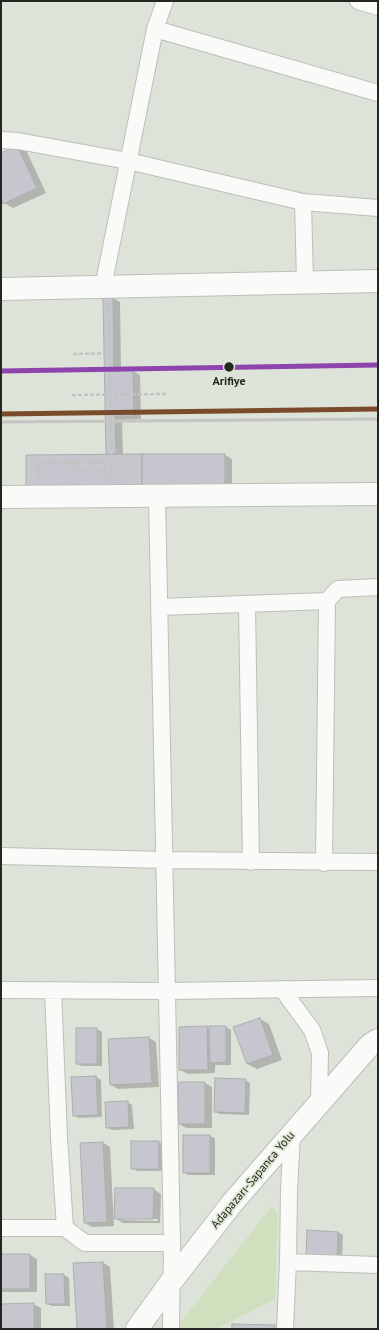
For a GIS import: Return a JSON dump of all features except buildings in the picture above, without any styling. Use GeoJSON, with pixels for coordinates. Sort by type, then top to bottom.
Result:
{"type":"FeatureCollection","features":[{"type":"Feature","properties":{"kind":"street"},"geometry":{"type":"LineString","coordinates":[[106,295],[128,161],[155,29],[165,1]]}},
{"type":"Feature","properties":{"kind":"street"},"geometry":{"type":"LineString","coordinates":[[358,1],[378,7]]}},
{"type":"Feature","properties":{"kind":"street"},"geometry":{"type":"LineString","coordinates":[[155,29],[378,93]]}},
{"type":"Feature","properties":{"kind":"street"},"geometry":{"type":"LineString","coordinates":[[1,140],[18,141],[128,161],[303,202],[378,208]]}},
{"type":"Feature","properties":{"kind":"street"},"geometry":{"type":"LineString","coordinates":[[303,202],[305,282]]}},
{"type":"Feature","properties":{"kind":"street"},"geometry":{"type":"LineString","coordinates":[[1,289],[106,295],[305,282],[378,280]]}},
{"type":"Feature","properties":{"kind":"street"},"geometry":{"type":"LineString","coordinates":[[1,497],[378,494]]}},
{"type":"Feature","properties":{"kind":"street"},"geometry":{"type":"LineString","coordinates":[[157,496],[172,1243],[171,1329]]}},
{"type":"Feature","properties":{"kind":"street"},"geometry":{"type":"LineString","coordinates":[[324,863],[327,601],[338,589],[378,587]]}},
{"type":"Feature","properties":{"kind":"street"},"geometry":{"type":"LineString","coordinates":[[160,607],[327,601]]}},
{"type":"Feature","properties":{"kind":"street"},"geometry":{"type":"LineString","coordinates":[[247,604],[250,862]]}},
{"type":"Feature","properties":{"kind":"street"},"geometry":{"type":"LineString","coordinates":[[1,856],[250,862],[378,862]]}},
{"type":"Feature","properties":{"kind":"street"},"geometry":{"type":"LineString","coordinates":[[1,990],[167,991],[378,988]]}},
{"type":"Feature","properties":{"kind":"street"},"geometry":{"type":"LineString","coordinates":[[282,989],[312,1030],[320,1053],[320,1101]]}},
{"type":"Feature","properties":{"kind":"street"},"geometry":{"type":"LineString","coordinates":[[53,990],[58,1130],[64,1228]]}},
{"type":"Feature","properties":{"kind":"street","name":"Adapazarı-Sapanca Yolu"},"geometry":{"type":"LineString","coordinates":[[137,1329],[171,1282],[233,1202],[370,1045],[378,1040]]}},
{"type":"Feature","properties":{"kind":"street"},"geometry":{"type":"LineString","coordinates":[[285,1329],[292,1134]]}},
{"type":"Feature","properties":{"kind":"street"},"geometry":{"type":"LineString","coordinates":[[1,1228],[64,1228],[85,1243],[172,1243]]}},
{"type":"Feature","properties":{"kind":"street"},"geometry":{"type":"LineString","coordinates":[[288,1262],[378,1265]]}},
{"type":"Feature","properties":{"kind":"path"},"geometry":{"type":"LineString","coordinates":[[74,463],[74,471],[112,471],[110,353],[106,295]]}},
{"type":"Feature","properties":{"kind":"path"},"geometry":{"type":"LineString","coordinates":[[73,354],[114,353]]}},
{"type":"Feature","properties":{"kind":"path"},"geometry":{"type":"LineString","coordinates":[[72,395],[166,394]]}},
{"type":"Feature","properties":{"kind":"path"},"geometry":{"type":"LineString","coordinates":[[38,497],[38,463],[99,463]]}},
{"type":"Feature","properties":{"kind":"green space"},"geometry":{"type":"Polygon","coordinates":[[[271,1207],[278,1214],[275,1299],[216,1329],[177,1329],[177,1327],[271,1207]]]}},
{"type":"Feature","properties":{"kind":"railway"},"geometry":{"type":"LineString","coordinates":[[178,411],[378,409]]}},
{"type":"Feature","properties":{"kind":"railway"},"geometry":{"type":"LineString","coordinates":[[1,422],[378,419]]}},
{"type":"Feature","properties":{"kind":"transit line"},"geometry":{"type":"LineString","coordinates":[[1,371],[378,365]]}},
{"type":"Feature","properties":{"kind":"transit line"},"geometry":{"type":"LineString","coordinates":[[1,414],[378,409]]}},
{"type":"Feature","properties":{"kind":"place","name":"Arifiye"},"geometry":{"type":"Point","coordinates":[229,367]}}]}
